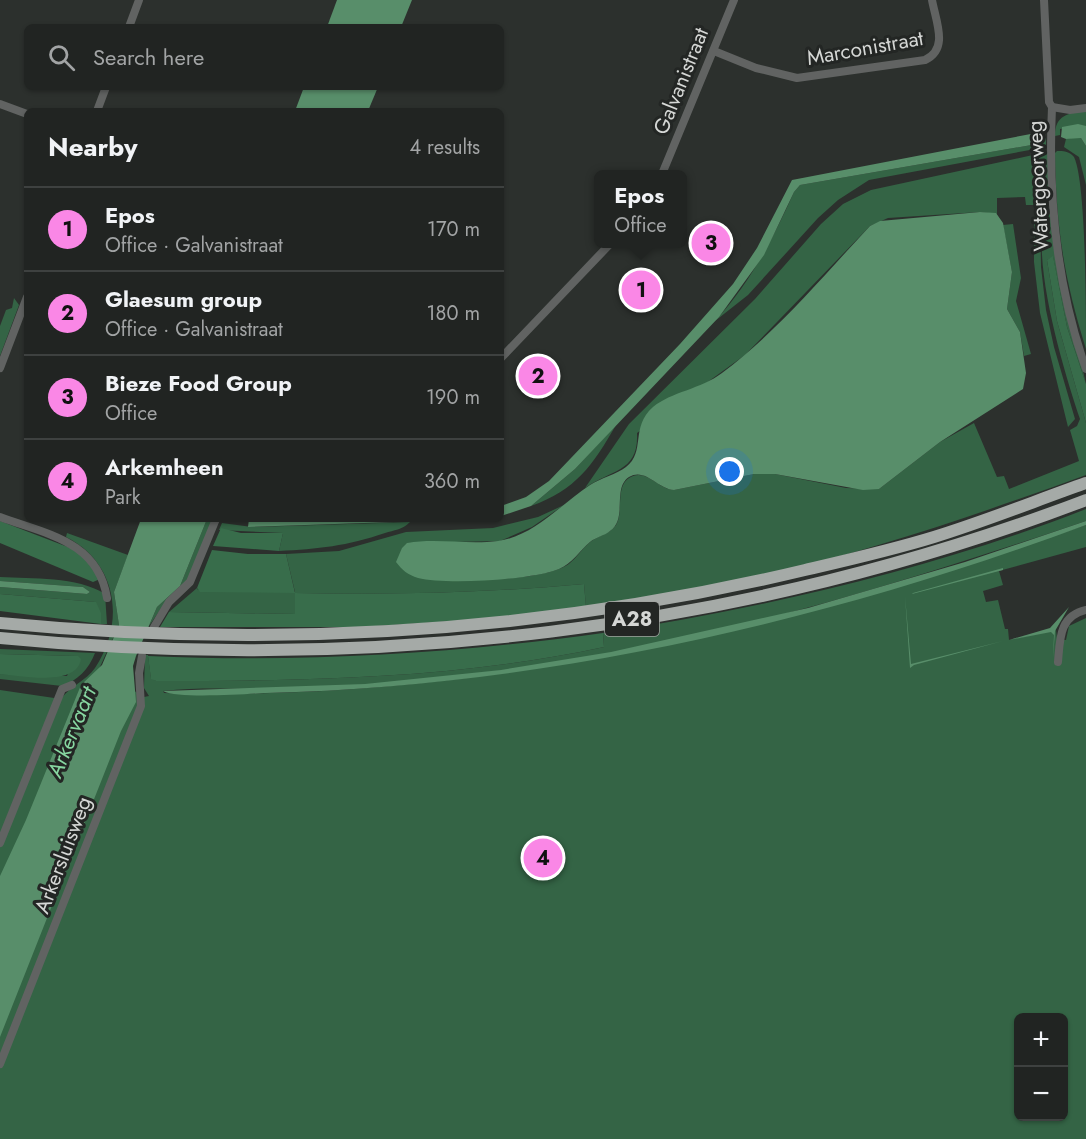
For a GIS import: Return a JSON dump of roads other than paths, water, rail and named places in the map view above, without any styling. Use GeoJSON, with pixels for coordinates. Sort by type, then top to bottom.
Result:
{"type":"FeatureCollection","features":[{"type":"Feature","properties":{"kind":"highway","name":"A28"},"geometry":{"type":"LineString","coordinates":[[0,623],[90,631],[252,637],[352,634],[565,615],[667,600],[766,579],[933,538],[1086,483]]}},
{"type":"Feature","properties":{"kind":"highway","name":"A28"},"geometry":{"type":"LineString","coordinates":[[0,638],[163,649],[344,649],[570,629],[751,597],[855,572],[996,531],[1086,500]]}},
{"type":"Feature","properties":{"kind":"street"},"geometry":{"type":"LineString","coordinates":[[130,24],[139,0]]}},
{"type":"Feature","properties":{"kind":"street","name":"Galvanistraat"},"geometry":{"type":"LineString","coordinates":[[664,170],[734,0]]}},
{"type":"Feature","properties":{"kind":"street","name":"Marconistraat"},"geometry":{"type":"LineString","coordinates":[[714,51],[756,68],[796,78],[925,60],[936,55],[940,47],[932,0]]}},
{"type":"Feature","properties":{"kind":"street","name":"Watergoorweg"},"geometry":{"type":"LineString","coordinates":[[1044,0],[1049,102],[1052,106],[1053,198],[1058,252],[1070,316],[1086,369]]}},
{"type":"Feature","properties":{"kind":"street"},"geometry":{"type":"LineString","coordinates":[[99,108],[105,90]]}},
{"type":"Feature","properties":{"kind":"street"},"geometry":{"type":"LineString","coordinates":[[0,104],[24,113]]}},
{"type":"Feature","properties":{"kind":"street"},"geometry":{"type":"LineString","coordinates":[[1052,106],[1070,110],[1086,108]]}},
{"type":"Feature","properties":{"kind":"street"},"geometry":{"type":"LineString","coordinates":[[504,351],[605,248]]}},
{"type":"Feature","properties":{"kind":"street"},"geometry":{"type":"LineString","coordinates":[[0,368],[24,305]]}},
{"type":"Feature","properties":{"kind":"street"},"geometry":{"type":"LineString","coordinates":[[0,517],[79,549],[90,558],[102,576],[108,597]]}},
{"type":"Feature","properties":{"kind":"street"},"geometry":{"type":"LineString","coordinates":[[154,627],[168,602],[190,582],[215,522]]}},
{"type":"Feature","properties":{"kind":"street"},"geometry":{"type":"LineString","coordinates":[[1058,662],[1060,635],[1065,622],[1075,613],[1086,610]]}},
{"type":"Feature","properties":{"kind":"street","name":"Arkersluisweg"},"geometry":{"type":"LineString","coordinates":[[0,1064],[141,706],[139,673],[142,656]]}},
{"type":"Feature","properties":{"kind":"street"},"geometry":{"type":"LineString","coordinates":[[0,843],[62,688],[72,685]]}},
{"type":"Feature","properties":{"kind":"water"},"geometry":{"type":"Polygon","coordinates":[[[337,0],[412,0],[402,24],[328,24],[337,0]]]}},
{"type":"Feature","properties":{"kind":"water"},"geometry":{"type":"Polygon","coordinates":[[[303,90],[377,90],[369,108],[296,108],[303,90]]]}},
{"type":"Feature","properties":{"kind":"water"},"geometry":{"type":"Polygon","coordinates":[[[1078,124],[1086,126],[1086,146],[1081,138],[1061,137],[1062,127],[1078,124]]]}},
{"type":"Feature","properties":{"kind":"water"},"geometry":{"type":"Polygon","coordinates":[[[1036,133],[1041,139],[1037,144],[800,185],[794,192],[764,255],[719,317],[575,469],[531,506],[504,515],[504,505],[526,497],[549,481],[680,344],[733,284],[757,248],[792,180],[1036,133]]]}},
{"type":"Feature","properties":{"kind":"water"},"geometry":{"type":"Polygon","coordinates":[[[980,212],[996,213],[1003,223],[1012,272],[1007,309],[1020,332],[1026,373],[1023,389],[940,442],[879,489],[863,490],[775,474],[754,474],[674,490],[646,476],[635,475],[629,477],[621,488],[618,519],[615,526],[608,533],[590,542],[559,569],[510,579],[448,581],[414,577],[396,562],[402,548],[407,543],[487,542],[511,538],[547,518],[590,485],[626,467],[635,454],[642,423],[653,407],[714,378],[742,357],[799,303],[870,226],[880,221],[980,212]]]}},
{"type":"Feature","properties":{"kind":"water"},"geometry":{"type":"Polygon","coordinates":[[[1086,521],[1086,525],[987,560],[887,591],[785,619],[683,643],[579,662],[475,677],[371,688],[212,695],[182,695],[163,691],[365,684],[501,670],[611,652],[808,608],[965,562],[1086,521]]]}},
{"type":"Feature","properties":{"kind":"water","name":"Arkervaart"},"geometry":{"type":"Polygon","coordinates":[[[140,522],[206,522],[180,586],[157,607],[136,656],[133,666],[136,702],[121,731],[0,1037],[0,876],[26,820],[81,685],[102,665],[119,625],[114,592],[140,522]]]}},
{"type":"Feature","properties":{"kind":"water"},"geometry":{"type":"Polygon","coordinates":[[[249,522],[394,522],[248,527],[249,522]]]}},
{"type":"Feature","properties":{"kind":"water"},"geometry":{"type":"Polygon","coordinates":[[[1003,568],[1003,570],[912,594],[913,593],[1003,568]]]}},
{"type":"Feature","properties":{"kind":"water"},"geometry":{"type":"Polygon","coordinates":[[[0,581],[83,587],[90,592],[87,594],[0,587],[0,581]]]}},
{"type":"Feature","properties":{"kind":"water"},"geometry":{"type":"Polygon","coordinates":[[[905,596],[911,664],[1003,641],[910,668],[905,596]]]}},
{"type":"Feature","properties":{"kind":"water"},"geometry":{"type":"Polygon","coordinates":[[[1069,607],[1055,631],[1053,658],[1054,635],[1051,632],[1009,640],[1050,628],[1069,607]]]}},
{"type":"Feature","properties":{"kind":"place","name":"Bieze Food Group"},"geometry":{"type":"Point","coordinates":[711,243]}},
{"type":"Feature","properties":{"kind":"place","name":"Epos"},"geometry":{"type":"Point","coordinates":[641,290]}},
{"type":"Feature","properties":{"kind":"place","name":"Glaesum group"},"geometry":{"type":"Point","coordinates":[538,376]}},
{"type":"Feature","properties":{"kind":"place","name":"Arkemheen"},"geometry":{"type":"Point","coordinates":[543,858]}}]}
